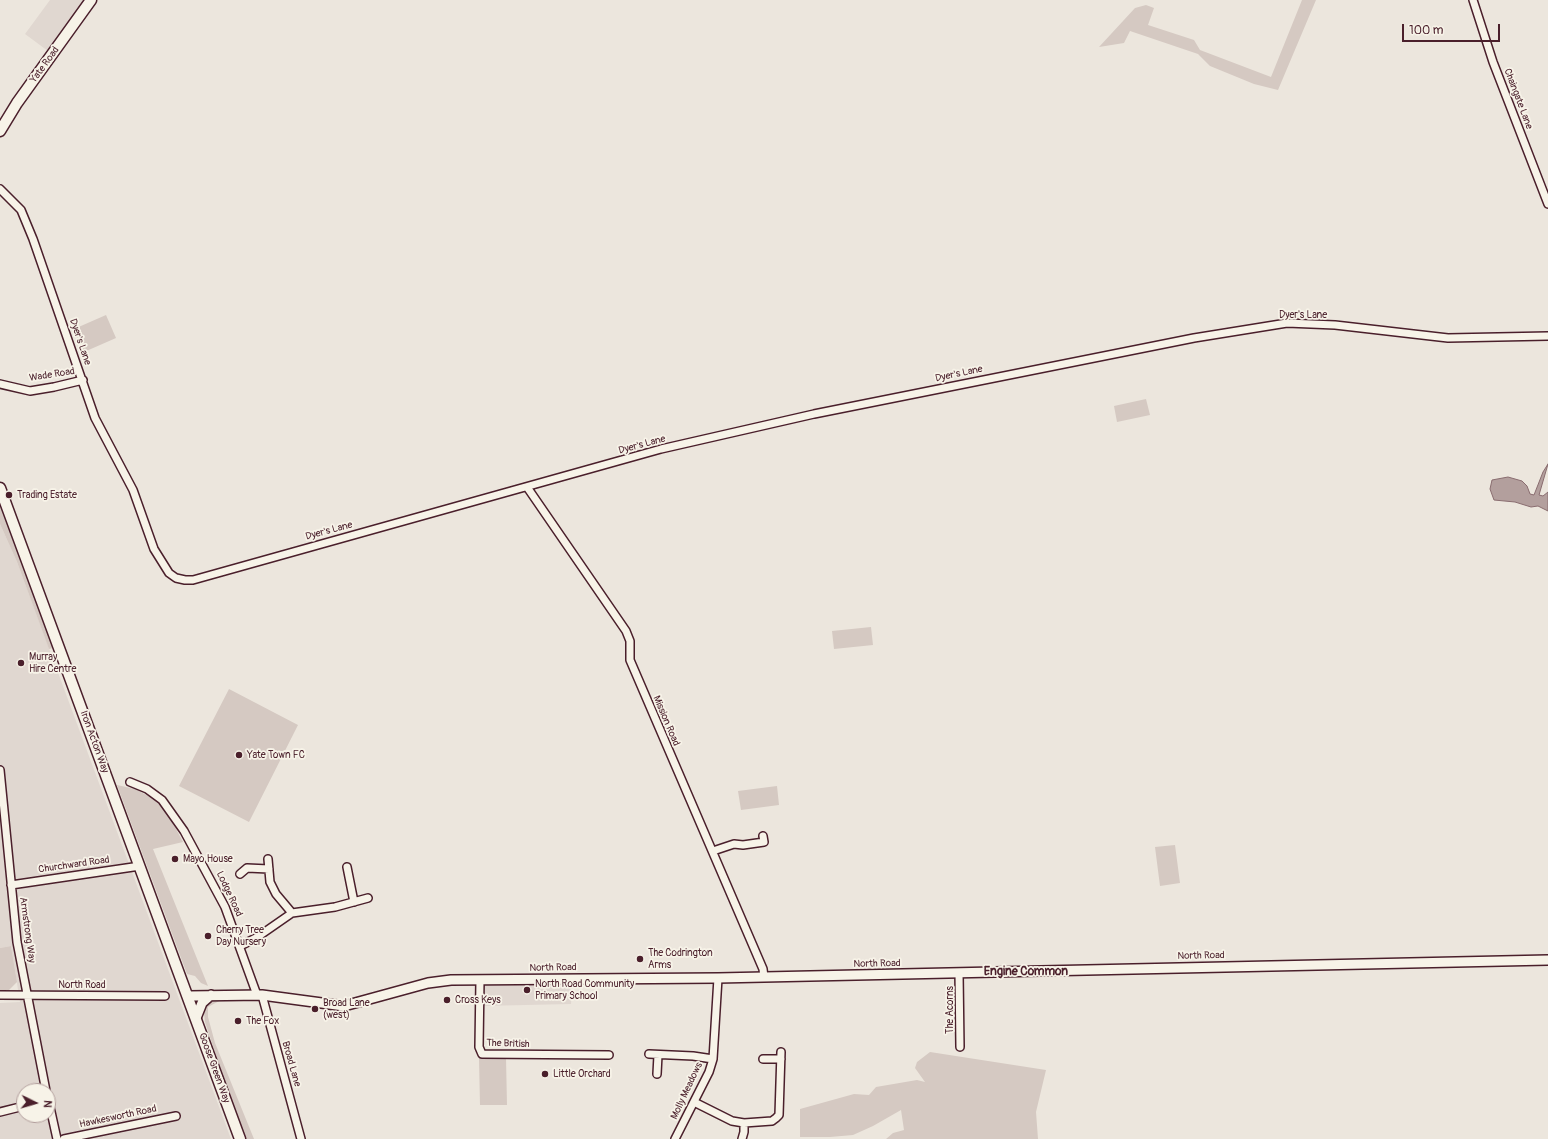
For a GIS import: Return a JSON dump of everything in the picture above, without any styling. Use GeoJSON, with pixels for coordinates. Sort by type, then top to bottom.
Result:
{"type":"FeatureCollection","features":[{"type":"Feature","properties":{"kind":"main road","name":"Yate Road"},"geometry":{"type":"LineString","coordinates":[[0,131],[17,103],[91,0]]}},
{"type":"Feature","properties":{"kind":"main road","name":"Iron Acton Way"},"geometry":{"type":"LineString","coordinates":[[0,488],[189,996]]}},
{"type":"Feature","properties":{"kind":"main road","name":"Goose Green Way"},"geometry":{"type":"LineString","coordinates":[[189,996],[240,1139]]}},
{"type":"Feature","properties":{"kind":"street","name":"Chaingate Lane"},"geometry":{"type":"LineString","coordinates":[[1472,0],[1493,62],[1548,204]]}},
{"type":"Feature","properties":{"kind":"street","name":"Dyer's Lane"},"geometry":{"type":"LineString","coordinates":[[0,189],[21,210],[83,380],[95,418],[133,490],[154,549],[169,573],[176,578],[193,580],[661,449],[814,414],[1194,338],[1287,324],[1335,325],[1448,338],[1548,336]]}},
{"type":"Feature","properties":{"kind":"street","name":"Wade Road"},"geometry":{"type":"LineString","coordinates":[[0,384],[30,391],[83,380]]}},
{"type":"Feature","properties":{"kind":"street","name":"Mission Road"},"geometry":{"type":"LineString","coordinates":[[527,487],[626,631],[630,641],[630,660],[763,969],[764,977]]}},
{"type":"Feature","properties":{"kind":"street","name":"Armstrong Way"},"geometry":{"type":"LineString","coordinates":[[0,770],[17,942],[26,996],[44,1083]]}},
{"type":"Feature","properties":{"kind":"street","name":"Lodge Road"},"geometry":{"type":"LineString","coordinates":[[130,782],[147,789],[162,800],[171,811],[221,897],[260,995]]}},
{"type":"Feature","properties":{"kind":"street"},"geometry":{"type":"LineString","coordinates":[[713,852],[734,844],[742,845],[764,842],[763,836]]}},
{"type":"Feature","properties":{"kind":"street"},"geometry":{"type":"LineString","coordinates":[[268,859],[270,882],[276,894],[292,913]]}},
{"type":"Feature","properties":{"kind":"street","name":"Churchward Road"},"geometry":{"type":"LineString","coordinates":[[11,885],[140,866]]}},
{"type":"Feature","properties":{"kind":"street"},"geometry":{"type":"LineString","coordinates":[[347,867],[354,902]]}},
{"type":"Feature","properties":{"kind":"street"},"geometry":{"type":"LineString","coordinates":[[240,874],[248,868],[269,869]]}},
{"type":"Feature","properties":{"kind":"street"},"geometry":{"type":"LineString","coordinates":[[240,946],[256,938],[292,913],[354,902],[368,898]]}},
{"type":"Feature","properties":{"kind":"street","name":"North Road"},"geometry":{"type":"LineString","coordinates":[[189,996],[260,995],[344,1006],[428,983],[480,980],[718,978],[1548,960]]}},
{"type":"Feature","properties":{"kind":"street","name":"The Acorns"},"geometry":{"type":"LineString","coordinates":[[959,973],[960,1047]]}},
{"type":"Feature","properties":{"kind":"street","name":"Molly Meadows"},"geometry":{"type":"LineString","coordinates":[[676,1139],[709,1072],[713,1059],[718,978]]}},
{"type":"Feature","properties":{"kind":"street","name":"The British"},"geometry":{"type":"LineString","coordinates":[[480,980],[479,1046],[482,1054],[609,1055]]}},
{"type":"Feature","properties":{"kind":"street","name":"North Road"},"geometry":{"type":"LineString","coordinates":[[0,995],[165,996]]}},
{"type":"Feature","properties":{"kind":"street"},"geometry":{"type":"LineString","coordinates":[[196,1018],[202,1004],[211,995]]}},
{"type":"Feature","properties":{"kind":"street","name":"Broad Lane"},"geometry":{"type":"LineString","coordinates":[[260,995],[301,1139]]}},
{"type":"Feature","properties":{"kind":"street"},"geometry":{"type":"LineString","coordinates":[[649,1054],[713,1059]]}},
{"type":"Feature","properties":{"kind":"street"},"geometry":{"type":"LineString","coordinates":[[657,1074],[658,1055]]}},
{"type":"Feature","properties":{"kind":"street"},"geometry":{"type":"LineString","coordinates":[[694,1102],[732,1121],[744,1123],[772,1121],[779,1115],[781,1056],[763,1059]]}},
{"type":"Feature","properties":{"kind":"street"},"geometry":{"type":"LineString","coordinates":[[0,1112],[16,1108]]}},
{"type":"Feature","properties":{"kind":"street","name":"Hawkesworth Road"},"geometry":{"type":"LineString","coordinates":[[64,1139],[176,1116]]}},
{"type":"Feature","properties":{"kind":"street"},"geometry":{"type":"LineString","coordinates":[[53,1123],[57,1139]]}},
{"type":"Feature","properties":{"kind":"street"},"geometry":{"type":"LineString","coordinates":[[742,1139],[744,1123]]}},
{"type":"Feature","properties":{"kind":"shaded area"},"geometry":{"type":"Polygon","coordinates":[[[50,0],[84,0],[48,51],[25,34],[50,0]]]}},
{"type":"Feature","properties":{"kind":"shaded area"},"geometry":{"type":"Polygon","coordinates":[[[1302,0],[1316,0],[1278,90],[1254,84],[1210,66],[1198,54],[1130,31],[1124,43],[1099,47],[1135,8],[1146,5],[1154,8],[1148,25],[1194,40],[1200,50],[1271,77],[1302,0]]]}},
{"type":"Feature","properties":{"kind":"shaded area"},"geometry":{"type":"Polygon","coordinates":[[[106,315],[116,338],[84,352],[74,329],[106,315]]]}},
{"type":"Feature","properties":{"kind":"shaded area"},"geometry":{"type":"Polygon","coordinates":[[[1146,399],[1150,415],[1117,422],[1114,406],[1146,399]]]}},
{"type":"Feature","properties":{"kind":"shaded area"},"geometry":{"type":"Polygon","coordinates":[[[1548,464],[1539,495],[1543,496],[1548,492],[1548,511],[1538,506],[1531,507],[1515,502],[1494,500],[1490,489],[1492,480],[1508,477],[1522,481],[1527,486],[1530,494],[1534,495],[1543,472],[1548,464]]]}},
{"type":"Feature","properties":{"kind":"shaded area"},"geometry":{"type":"Polygon","coordinates":[[[0,504],[53,648],[49,649],[17,562],[0,524],[0,504]]]}},
{"type":"Feature","properties":{"kind":"shaded area"},"geometry":{"type":"Polygon","coordinates":[[[0,524],[17,562],[231,1139],[0,1139],[0,1003],[20,1002],[11,946],[0,948],[0,524]]]}},
{"type":"Feature","properties":{"kind":"shaded area"},"geometry":{"type":"Polygon","coordinates":[[[871,627],[873,645],[834,649],[832,631],[871,627]]]}},
{"type":"Feature","properties":{"kind":"shaded area","name":"Yate Town FC"},"geometry":{"type":"Polygon","coordinates":[[[229,689],[298,725],[249,822],[179,786],[229,689]]]}},
{"type":"Feature","properties":{"kind":"shaded area"},"geometry":{"type":"Polygon","coordinates":[[[117,785],[135,789],[156,800],[167,812],[183,842],[153,849],[208,986],[201,983],[195,976],[187,974],[117,785]]]}},
{"type":"Feature","properties":{"kind":"shaded area"},"geometry":{"type":"Polygon","coordinates":[[[777,786],[779,805],[741,810],[738,791],[777,786]]]}},
{"type":"Feature","properties":{"kind":"shaded area"},"geometry":{"type":"Polygon","coordinates":[[[1175,845],[1180,883],[1160,886],[1155,847],[1175,845]]]}},
{"type":"Feature","properties":{"kind":"shaded area"},"geometry":{"type":"Polygon","coordinates":[[[11,946],[17,982],[9,990],[0,990],[0,948],[11,946]]]}},
{"type":"Feature","properties":{"kind":"shaded area","name":"North Road Community Primary School"},"geometry":{"type":"Polygon","coordinates":[[[572,984],[571,1004],[481,1006],[482,985],[572,984]]]}},
{"type":"Feature","properties":{"kind":"shaded area"},"geometry":{"type":"Polygon","coordinates":[[[221,1000],[208,1007],[208,1017],[215,1043],[254,1139],[244,1139],[223,1081],[224,1079],[205,1022],[204,1013],[207,1004],[210,1001],[221,1000]]]}},
{"type":"Feature","properties":{"kind":"shaded area"},"geometry":{"type":"Polygon","coordinates":[[[930,1052],[1046,1070],[1036,1112],[1038,1139],[886,1139],[893,1133],[904,1130],[901,1110],[873,1126],[853,1135],[800,1137],[800,1109],[854,1094],[869,1095],[876,1087],[917,1080],[925,1082],[915,1068],[917,1062],[930,1052]]]}},
{"type":"Feature","properties":{"kind":"shaded area"},"geometry":{"type":"Polygon","coordinates":[[[479,1058],[506,1058],[507,1105],[480,1105],[479,1058]]]}},
{"type":"Feature","properties":{"kind":"place","name":"Trading Estate"},"geometry":{"type":"Point","coordinates":[9,495]}},
{"type":"Feature","properties":{"kind":"place","name":"Murray Hire Centre"},"geometry":{"type":"Point","coordinates":[21,663]}},
{"type":"Feature","properties":{"kind":"place","name":"Yate Town FC"},"geometry":{"type":"Point","coordinates":[239,755]}},
{"type":"Feature","properties":{"kind":"place","name":"Mayo House"},"geometry":{"type":"Point","coordinates":[175,859]}},
{"type":"Feature","properties":{"kind":"place","name":"Cherry Tree Day Nursery"},"geometry":{"type":"Point","coordinates":[208,936]}},
{"type":"Feature","properties":{"kind":"place","name":"The Codrington Arms"},"geometry":{"type":"Point","coordinates":[640,959]}},
{"type":"Feature","properties":{"kind":"place","name":"North Road Community Primary School"},"geometry":{"type":"Point","coordinates":[527,990]}},
{"type":"Feature","properties":{"kind":"place","name":"Cross Keys"},"geometry":{"type":"Point","coordinates":[447,1000]}},
{"type":"Feature","properties":{"kind":"place","name":"Broad Lane (west)"},"geometry":{"type":"Point","coordinates":[315,1009]}},
{"type":"Feature","properties":{"kind":"place","name":"The Fox"},"geometry":{"type":"Point","coordinates":[238,1021]}},
{"type":"Feature","properties":{"kind":"place","name":"Little Orchard"},"geometry":{"type":"Point","coordinates":[545,1074]}},
{"type":"Feature","properties":{"kind":"district","name":"Engine Common"},"geometry":{"type":"Point","coordinates":[1026,972]}}]}
